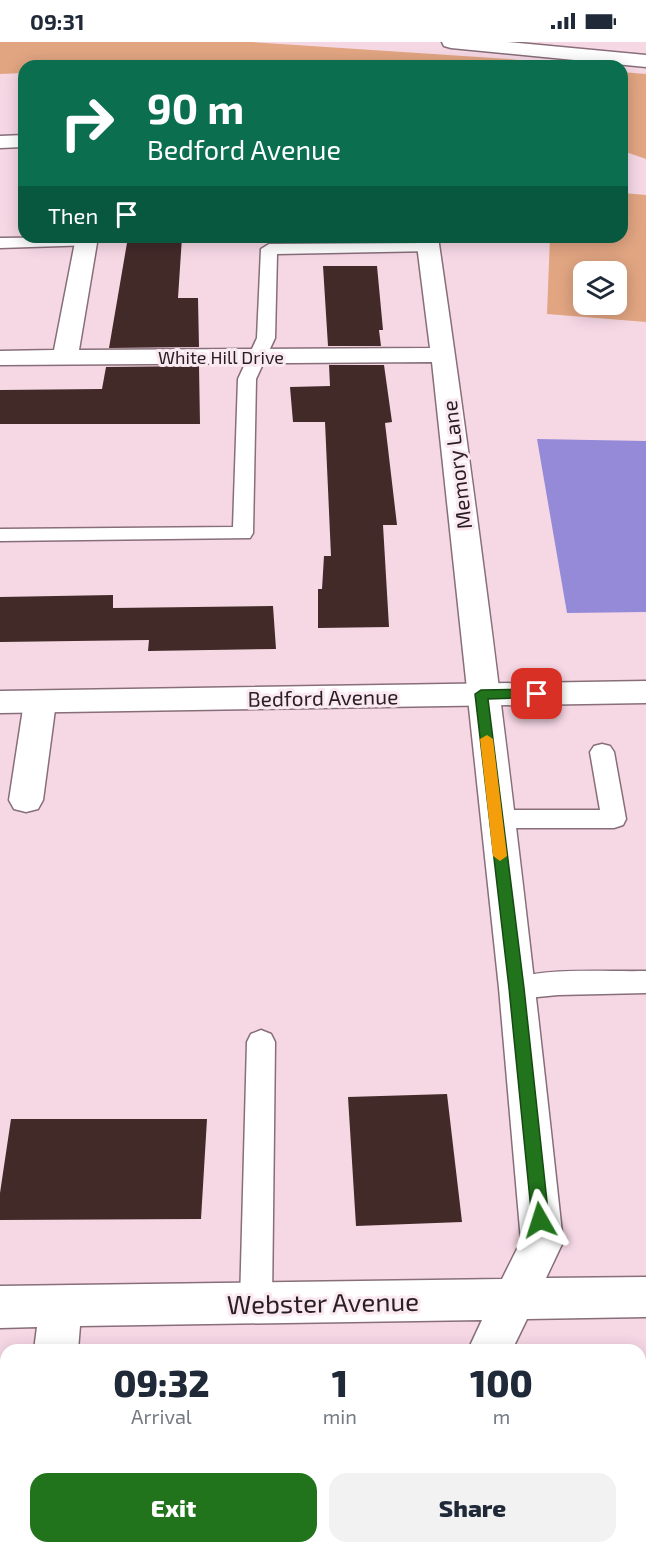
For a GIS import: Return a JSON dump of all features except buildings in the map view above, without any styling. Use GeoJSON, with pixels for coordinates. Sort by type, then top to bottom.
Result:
{"type":"FeatureCollection","features":[{"type":"Feature","properties":{"kind":"street"},"geometry":{"type":"LineString","coordinates":[[451,42],[646,61]]}},
{"type":"Feature","properties":{"kind":"street"},"geometry":{"type":"LineString","coordinates":[[597,42],[646,47]]}},
{"type":"Feature","properties":{"kind":"street"},"geometry":{"type":"LineString","coordinates":[[0,142],[18,141]]}},
{"type":"Feature","properties":{"kind":"street"},"geometry":{"type":"LineString","coordinates":[[65,358],[86,243]]}},
{"type":"Feature","properties":{"kind":"street","name":"Memory Lane"},"geometry":{"type":"LineString","coordinates":[[427,243],[517,988],[542,1242],[492,1344]]}},
{"type":"Feature","properties":{"kind":"street","name":"White Hill Drive"},"geometry":{"type":"LineString","coordinates":[[0,358],[442,355]]}},
{"type":"Feature","properties":{"kind":"street","name":"Bedford Avenue"},"geometry":{"type":"LineString","coordinates":[[0,702],[646,692]]}},
{"type":"Feature","properties":{"kind":"street"},"geometry":{"type":"LineString","coordinates":[[26,800],[40,702]]}},
{"type":"Feature","properties":{"kind":"street","name":"Webster Avenue"},"geometry":{"type":"LineString","coordinates":[[0,1307],[646,1297]]}},
{"type":"Feature","properties":{"kind":"street"},"geometry":{"type":"LineString","coordinates":[[57,1344],[61,1306]]}},
{"type":"Feature","properties":{"kind":"lane"},"geometry":{"type":"LineString","coordinates":[[0,243],[18,242]]}},
{"type":"Feature","properties":{"kind":"lane"},"geometry":{"type":"LineString","coordinates":[[0,535],[243,533],[247,379],[266,338],[269,249],[404,243]]}},
{"type":"Feature","properties":{"kind":"lane"},"geometry":{"type":"LineString","coordinates":[[496,819],[614,819],[602,752]]}},
{"type":"Feature","properties":{"kind":"lane"},"geometry":{"type":"LineString","coordinates":[[517,988],[558,984],[646,982]]}},
{"type":"Feature","properties":{"kind":"lane"},"geometry":{"type":"LineString","coordinates":[[256,1303],[261,1042]]}},
{"type":"Feature","properties":{"kind":"shaded area"},"geometry":{"type":"Polygon","coordinates":[[[0,42],[252,42],[518,60],[18,60],[18,73],[0,74],[0,42]]]}},
{"type":"Feature","properties":{"kind":"shaded area"},"geometry":{"type":"Polygon","coordinates":[[[628,72],[646,74],[646,159],[628,153],[628,72]]]}},
{"type":"Feature","properties":{"kind":"shaded area"},"geometry":{"type":"Polygon","coordinates":[[[628,193],[646,195],[646,322],[547,314],[550,243],[628,243],[628,193]]]}},
{"type":"Feature","properties":{"kind":"shaded area"},"geometry":{"type":"Polygon","coordinates":[[[537,439],[646,441],[646,612],[567,613],[537,439]]]}},
{"type":"Feature","properties":{"kind":"slow traffic"},"geometry":{"type":"LineString","coordinates":[[487,739],[500,856]]}},
{"type":"Feature","properties":{"kind":"route"},"geometry":{"type":"LineString","coordinates":[[537,694],[481,694],[517,988],[540,1220]]}}]}
